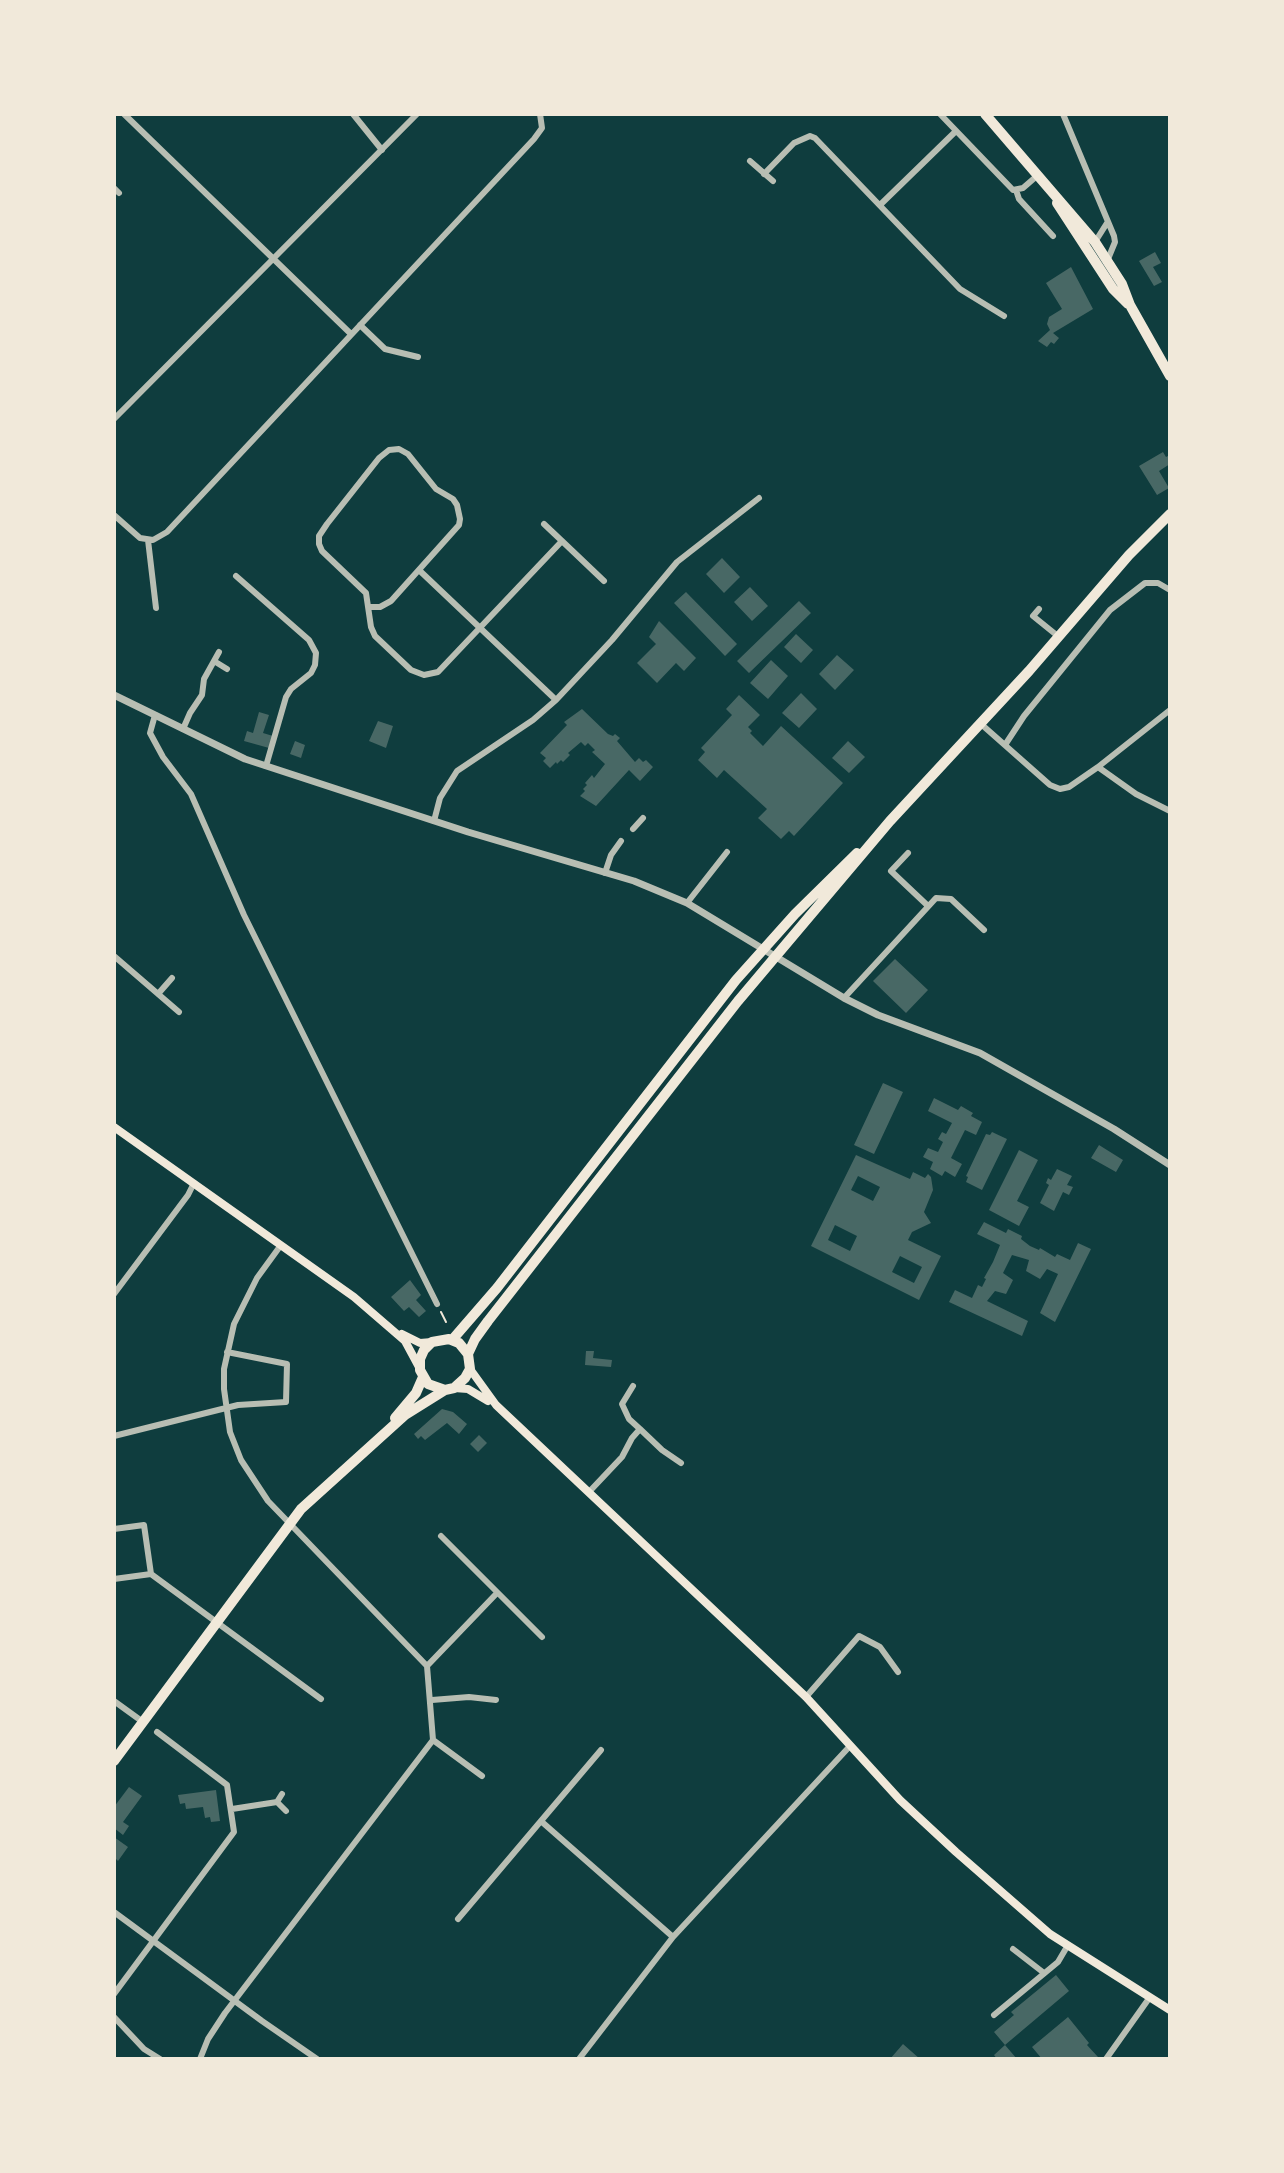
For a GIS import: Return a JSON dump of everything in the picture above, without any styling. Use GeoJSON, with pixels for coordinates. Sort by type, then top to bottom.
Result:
{"type":"FeatureCollection","features":[{"type":"Feature","properties":{"kind":"highway"},"geometry":{"type":"LineString","coordinates":[[985,114],[1095,242],[1122,284],[1130,305],[1170,376]]}},
{"type":"Feature","properties":{"kind":"highway"},"geometry":{"type":"LineString","coordinates":[[1047,184],[1070,226],[1113,289],[1130,305]]}},
{"type":"Feature","properties":{"kind":"highway"},"geometry":{"type":"LineString","coordinates":[[468,1354],[488,1321],[728,1013],[885,828],[1059,637],[1129,555],[1170,514]]}},
{"type":"Feature","properties":{"kind":"highway"},"geometry":{"type":"LineString","coordinates":[[452,1340],[478,1312],[658,1076],[762,949],[845,863],[885,828]]}},
{"type":"Feature","properties":{"kind":"highway"},"geometry":{"type":"LineString","coordinates":[[114,1761],[289,1524],[329,1482],[405,1415],[462,1382],[470,1369],[465,1348],[452,1340],[432,1342],[424,1350],[416,1393],[376,1440]]}},
{"type":"Feature","properties":{"kind":"highway"},"geometry":{"type":"LineString","coordinates":[[421,1373],[436,1388],[449,1389]]}},
{"type":"Feature","properties":{"kind":"main road"},"geometry":{"type":"LineString","coordinates":[[114,1127],[391,1327],[420,1343],[432,1342]]}},
{"type":"Feature","properties":{"kind":"main road"},"geometry":{"type":"LineString","coordinates":[[391,1327],[405,1341],[421,1373]]}},
{"type":"Feature","properties":{"kind":"main road"},"geometry":{"type":"LineString","coordinates":[[470,1369],[496,1405],[806,1697],[900,1800],[956,1852],[1029,1917],[1170,2010]]}},
{"type":"Feature","properties":{"kind":"main road"},"geometry":{"type":"LineString","coordinates":[[449,1389],[468,1389],[496,1405]]}},
{"type":"Feature","properties":{"kind":"street"},"geometry":{"type":"LineString","coordinates":[[124,114],[351,334]]}},
{"type":"Feature","properties":{"kind":"street"},"geometry":{"type":"LineString","coordinates":[[353,114],[382,150]]}},
{"type":"Feature","properties":{"kind":"street"},"geometry":{"type":"LineString","coordinates":[[114,419],[417,114]]}},
{"type":"Feature","properties":{"kind":"street"},"geometry":{"type":"LineString","coordinates":[[114,515],[134,534],[148,540],[158,539],[167,532],[534,139],[542,128],[540,114]]}},
{"type":"Feature","properties":{"kind":"street"},"geometry":{"type":"LineString","coordinates":[[940,114],[1009,188],[1023,188],[1038,174]]}},
{"type":"Feature","properties":{"kind":"street"},"geometry":{"type":"LineString","coordinates":[[1063,114],[1115,242],[1107,261]]}},
{"type":"Feature","properties":{"kind":"street"},"geometry":{"type":"LineString","coordinates":[[881,204],[956,131]]}},
{"type":"Feature","properties":{"kind":"street"},"geometry":{"type":"LineString","coordinates":[[764,174],[794,143],[810,136],[881,204],[963,291],[1004,316]]}},
{"type":"Feature","properties":{"kind":"street"},"geometry":{"type":"LineString","coordinates":[[750,161],[773,181]]}},
{"type":"Feature","properties":{"kind":"street"},"geometry":{"type":"LineString","coordinates":[[1016,190],[1019,199],[1053,236]]}},
{"type":"Feature","properties":{"kind":"street"},"geometry":{"type":"LineString","coordinates":[[1095,242],[1107,223]]}},
{"type":"Feature","properties":{"kind":"street"},"geometry":{"type":"LineString","coordinates":[[360,325],[385,349],[418,357]]}},
{"type":"Feature","properties":{"kind":"street"},"geometry":{"type":"LineString","coordinates":[[369,607],[380,607],[391,601],[459,525],[460,513],[453,499],[436,489],[408,454],[399,449],[389,450],[379,458],[319,536],[322,551],[366,593],[375,636],[411,670],[424,675],[438,672],[562,541]]}},
{"type":"Feature","properties":{"kind":"street"},"geometry":{"type":"LineString","coordinates":[[434,821],[440,798],[457,771],[533,720],[556,700],[604,649],[677,562],[759,498]]}},
{"type":"Feature","properties":{"kind":"street"},"geometry":{"type":"LineString","coordinates":[[544,524],[604,581]]}},
{"type":"Feature","properties":{"kind":"street"},"geometry":{"type":"LineString","coordinates":[[148,540],[156,608]]}},
{"type":"Feature","properties":{"kind":"street"},"geometry":{"type":"LineString","coordinates":[[420,571],[556,700]]}},
{"type":"Feature","properties":{"kind":"street"},"geometry":{"type":"LineString","coordinates":[[236,576],[309,640],[316,653],[311,673],[286,697],[266,766]]}},
{"type":"Feature","properties":{"kind":"street"},"geometry":{"type":"LineString","coordinates":[[1005,745],[1024,716],[1104,618],[1136,588],[1148,582],[1158,583],[1170,590]]}},
{"type":"Feature","properties":{"kind":"street"},"geometry":{"type":"LineString","coordinates":[[249,602],[256,594]]}},
{"type":"Feature","properties":{"kind":"street"},"geometry":{"type":"LineString","coordinates":[[1025,624],[1039,609]]}},
{"type":"Feature","properties":{"kind":"street"},"geometry":{"type":"LineString","coordinates":[[1033,616],[1059,637]]}},
{"type":"Feature","properties":{"kind":"street"},"geometry":{"type":"LineString","coordinates":[[183,729],[202,695],[204,679],[219,652]]}},
{"type":"Feature","properties":{"kind":"street"},"geometry":{"type":"LineString","coordinates":[[214,661],[227,669]]}},
{"type":"Feature","properties":{"kind":"street"},"geometry":{"type":"LineString","coordinates":[[114,695],[224,750],[266,766],[634,881],[687,903],[844,998],[878,1015],[980,1053],[1114,1129],[1170,1165]]}},
{"type":"Feature","properties":{"kind":"street"},"geometry":{"type":"LineString","coordinates":[[981,724],[1050,785],[1060,789],[1069,787],[1098,767],[1170,710]]}},
{"type":"Feature","properties":{"kind":"street"},"geometry":{"type":"LineString","coordinates":[[155,715],[150,733],[163,757],[191,794],[244,915],[437,1304]]}},
{"type":"Feature","properties":{"kind":"street"},"geometry":{"type":"LineString","coordinates":[[1098,767],[1136,794],[1170,811]]}},
{"type":"Feature","properties":{"kind":"street"},"geometry":{"type":"LineString","coordinates":[[633,829],[643,818]]}},
{"type":"Feature","properties":{"kind":"street"},"geometry":{"type":"LineString","coordinates":[[605,873],[611,855],[621,841]]}},
{"type":"Feature","properties":{"kind":"street"},"geometry":{"type":"LineString","coordinates":[[687,903],[727,852]]}},
{"type":"Feature","properties":{"kind":"street"},"geometry":{"type":"LineString","coordinates":[[908,853],[891,871],[927,905]]}},
{"type":"Feature","properties":{"kind":"street"},"geometry":{"type":"LineString","coordinates":[[844,998],[936,898],[951,899],[984,930]]}},
{"type":"Feature","properties":{"kind":"street"},"geometry":{"type":"LineString","coordinates":[[114,956],[179,1012]]}},
{"type":"Feature","properties":{"kind":"street"},"geometry":{"type":"LineString","coordinates":[[158,994],[172,978]]}},
{"type":"Feature","properties":{"kind":"street"},"geometry":{"type":"LineString","coordinates":[[114,1294],[194,1183]]}},
{"type":"Feature","properties":{"kind":"street"},"geometry":{"type":"LineString","coordinates":[[200,2059],[208,2039],[234,2001],[433,1740],[427,1666],[260,1492],[241,1460],[230,1432],[224,1389],[227,1352],[234,1324],[281,1245]]}},
{"type":"Feature","properties":{"kind":"street"},"geometry":{"type":"LineString","coordinates":[[114,1436],[226,1408],[286,1402],[287,1364],[227,1352]]}},
{"type":"Feature","properties":{"kind":"street"},"geometry":{"type":"LineString","coordinates":[[633,1386],[622,1404],[629,1419],[681,1463]]}},
{"type":"Feature","properties":{"kind":"street"},"geometry":{"type":"LineString","coordinates":[[589,1492],[622,1457],[640,1429]]}},
{"type":"Feature","properties":{"kind":"street"},"geometry":{"type":"LineString","coordinates":[[114,1529],[144,1525],[151,1574]]}},
{"type":"Feature","properties":{"kind":"street"},"geometry":{"type":"LineString","coordinates":[[441,1536],[542,1637]]}},
{"type":"Feature","properties":{"kind":"street"},"geometry":{"type":"LineString","coordinates":[[114,1579],[151,1574],[321,1699]]}},
{"type":"Feature","properties":{"kind":"street"},"geometry":{"type":"LineString","coordinates":[[427,1666],[497,1593]]}},
{"type":"Feature","properties":{"kind":"street"},"geometry":{"type":"LineString","coordinates":[[806,1697],[859,1636],[880,1647],[898,1672]]}},
{"type":"Feature","properties":{"kind":"street"},"geometry":{"type":"LineString","coordinates":[[432,1700],[469,1697],[496,1700]]}},
{"type":"Feature","properties":{"kind":"street"},"geometry":{"type":"LineString","coordinates":[[114,1701],[143,1722]]}},
{"type":"Feature","properties":{"kind":"street"},"geometry":{"type":"LineString","coordinates":[[114,1994],[234,1832],[227,1785],[157,1732]]}},
{"type":"Feature","properties":{"kind":"street"},"geometry":{"type":"LineString","coordinates":[[433,1740],[482,1776]]}},
{"type":"Feature","properties":{"kind":"street"},"geometry":{"type":"LineString","coordinates":[[579,2059],[673,1937],[850,1746]]}},
{"type":"Feature","properties":{"kind":"street"},"geometry":{"type":"LineString","coordinates":[[458,1919],[601,1750]]}},
{"type":"Feature","properties":{"kind":"street"},"geometry":{"type":"LineString","coordinates":[[232,1809],[277,1802],[282,1794]]}},
{"type":"Feature","properties":{"kind":"street"},"geometry":{"type":"LineString","coordinates":[[277,1802],[286,1811]]}},
{"type":"Feature","properties":{"kind":"street"},"geometry":{"type":"LineString","coordinates":[[542,1822],[673,1937]]}},
{"type":"Feature","properties":{"kind":"street"},"geometry":{"type":"LineString","coordinates":[[114,1912],[317,2059]]}},
{"type":"Feature","properties":{"kind":"street"},"geometry":{"type":"LineString","coordinates":[[994,2015],[1058,1962],[1068,1945]]}},
{"type":"Feature","properties":{"kind":"street"},"geometry":{"type":"LineString","coordinates":[[1013,1949],[1044,1973]]}},
{"type":"Feature","properties":{"kind":"street"},"geometry":{"type":"LineString","coordinates":[[1106,2059],[1150,1997]]}},
{"type":"Feature","properties":{"kind":"street"},"geometry":{"type":"LineString","coordinates":[[114,2017],[144,2049],[160,2059]]}},
{"type":"Feature","properties":{"kind":"path"},"geometry":{"type":"LineString","coordinates":[[437,1304],[446,1322]]}},
{"type":"Feature","properties":{"kind":"building"},"geometry":{"type":"Polygon","coordinates":[[[1155,252],[1161,263],[1153,267],[1162,282],[1154,286],[1139,261],[1155,252]]]}},
{"type":"Feature","properties":{"kind":"building"},"geometry":{"type":"Polygon","coordinates":[[[1071,267],[1093,309],[1053,333],[1059,338],[1047,347],[1038,341],[1050,330],[1047,324],[1049,317],[1062,309],[1046,283],[1071,267]]]}},
{"type":"Feature","properties":{"kind":"building"},"geometry":{"type":"Polygon","coordinates":[[[1163,452],[1166,457],[1170,455],[1170,464],[1159,471],[1169,488],[1157,495],[1139,466],[1163,452]]]}},
{"type":"Feature","properties":{"kind":"building"},"geometry":{"type":"Polygon","coordinates":[[[722,558],[740,577],[724,593],[706,574],[722,558]]]}},
{"type":"Feature","properties":{"kind":"building"},"geometry":{"type":"Polygon","coordinates":[[[750,587],[768,606],[752,621],[734,602],[750,587]]]}},
{"type":"Feature","properties":{"kind":"building"},"geometry":{"type":"Polygon","coordinates":[[[686,592],[737,644],[725,656],[674,603],[686,592]]]}},
{"type":"Feature","properties":{"kind":"building"},"geometry":{"type":"Polygon","coordinates":[[[799,601],[811,613],[749,673],[737,661],[799,601]]]}},
{"type":"Feature","properties":{"kind":"building"},"geometry":{"type":"Polygon","coordinates":[[[659,621],[696,658],[684,671],[676,663],[657,683],[637,663],[656,644],[649,637],[659,621]]]}},
{"type":"Feature","properties":{"kind":"building"},"geometry":{"type":"Polygon","coordinates":[[[796,634],[813,650],[801,663],[784,647],[796,634]]]}},
{"type":"Feature","properties":{"kind":"building"},"geometry":{"type":"Polygon","coordinates":[[[837,655],[854,670],[835,690],[819,674],[837,655]]]}},
{"type":"Feature","properties":{"kind":"building"},"geometry":{"type":"Polygon","coordinates":[[[771,660],[788,676],[768,699],[750,683],[771,660]]]}},
{"type":"Feature","properties":{"kind":"building"},"geometry":{"type":"Polygon","coordinates":[[[801,693],[817,709],[799,728],[782,713],[801,693]]]}},
{"type":"Feature","properties":{"kind":"building"},"geometry":{"type":"Polygon","coordinates":[[[739,695],[760,715],[748,727],[763,746],[781,726],[843,783],[794,836],[789,831],[781,839],[758,818],[767,809],[724,770],[717,778],[698,760],[705,752],[701,748],[732,715],[726,709],[739,695]]]}},
{"type":"Feature","properties":{"kind":"building"},"geometry":{"type":"Polygon","coordinates":[[[582,709],[608,734],[620,738],[617,741],[635,762],[639,758],[653,767],[640,781],[629,770],[596,806],[580,796],[585,791],[585,783],[592,775],[594,778],[605,764],[592,752],[595,750],[588,743],[585,746],[581,742],[563,762],[556,762],[550,768],[540,753],[567,725],[564,722],[582,709]]]}},
{"type":"Feature","properties":{"kind":"building"},"geometry":{"type":"Polygon","coordinates":[[[259,712],[269,715],[263,733],[273,736],[269,748],[244,741],[247,731],[253,733],[259,712]]]}},
{"type":"Feature","properties":{"kind":"building"},"geometry":{"type":"Polygon","coordinates":[[[378,721],[393,726],[386,748],[369,741],[378,721]]]}},
{"type":"Feature","properties":{"kind":"building"},"geometry":{"type":"Polygon","coordinates":[[[295,741],[305,745],[301,758],[290,754],[295,741]]]}},
{"type":"Feature","properties":{"kind":"building"},"geometry":{"type":"Polygon","coordinates":[[[848,741],[865,757],[849,773],[832,758],[848,741]]]}},
{"type":"Feature","properties":{"kind":"building"},"geometry":{"type":"Polygon","coordinates":[[[895,959],[928,990],[906,1013],[873,981],[895,959]]]}},
{"type":"Feature","properties":{"kind":"building"},"geometry":{"type":"Polygon","coordinates":[[[883,1083],[903,1092],[874,1154],[854,1145],[883,1083]]]}},
{"type":"Feature","properties":{"kind":"building"},"geometry":{"type":"Polygon","coordinates":[[[934,1098],[958,1110],[961,1106],[982,1122],[976,1135],[965,1130],[951,1158],[962,1164],[955,1177],[945,1171],[942,1176],[930,1169],[933,1162],[923,1157],[928,1148],[938,1152],[943,1142],[938,1139],[942,1132],[946,1134],[952,1123],[928,1111],[934,1098]]]}},
{"type":"Feature","properties":{"kind":"building"},"geometry":{"type":"Polygon","coordinates":[[[992,1132],[1007,1139],[982,1190],[966,1182],[966,1176],[986,1134],[992,1132]]]}},
{"type":"Feature","properties":{"kind":"building"},"geometry":{"type":"Polygon","coordinates":[[[1099,1145],[1123,1160],[1116,1172],[1091,1158],[1099,1145]]]}},
{"type":"Feature","properties":{"kind":"building"},"geometry":{"type":"Polygon","coordinates":[[[1019,1150],[1038,1160],[1017,1201],[1029,1207],[1019,1226],[989,1210],[1019,1150]]]}},
{"type":"Feature","properties":{"kind":"building"},"geometry":{"type":"Polygon","coordinates":[[[856,1155],[910,1179],[913,1172],[925,1178],[928,1174],[931,1177],[933,1190],[924,1212],[931,1223],[912,1232],[908,1240],[941,1256],[919,1300],[811,1246],[856,1155]],[[858,1176],[851,1190],[873,1201],[880,1187],[858,1176]],[[835,1225],[828,1240],[850,1251],[857,1236],[835,1225]],[[900,1256],[892,1272],[914,1283],[922,1267],[900,1256]]]}},
{"type":"Feature","properties":{"kind":"building"},"geometry":{"type":"Polygon","coordinates":[[[1057,1169],[1072,1176],[1067,1185],[1073,1187],[1069,1195],[1063,1192],[1054,1211],[1040,1203],[1049,1185],[1046,1183],[1048,1178],[1051,1180],[1057,1169]]]}},
{"type":"Feature","properties":{"kind":"building"},"geometry":{"type":"Polygon","coordinates":[[[984,1222],[1006,1233],[1008,1229],[1022,1236],[1021,1239],[1030,1246],[1055,1257],[1057,1254],[1070,1260],[1078,1243],[1091,1249],[1055,1322],[1040,1313],[1058,1274],[1047,1269],[1040,1279],[1026,1271],[1029,1260],[1012,1255],[1003,1273],[1013,1280],[1006,1294],[995,1291],[987,1301],[1028,1321],[1022,1336],[949,1302],[955,1290],[972,1298],[978,1285],[982,1287],[986,1279],[1000,1245],[977,1234],[984,1222]]]}},
{"type":"Feature","properties":{"kind":"building"},"geometry":{"type":"Polygon","coordinates":[[[410,1280],[421,1295],[416,1300],[426,1311],[419,1317],[409,1307],[404,1311],[391,1297],[410,1280]]]}},
{"type":"Feature","properties":{"kind":"building"},"geometry":{"type":"Polygon","coordinates":[[[586,1351],[594,1351],[593,1358],[612,1360],[611,1367],[585,1365],[586,1351]]]}},
{"type":"Feature","properties":{"kind":"building"},"geometry":{"type":"Polygon","coordinates":[[[442,1409],[453,1412],[467,1424],[459,1434],[447,1423],[425,1440],[421,1436],[418,1439],[414,1434],[442,1409]]]}},
{"type":"Feature","properties":{"kind":"building"},"geometry":{"type":"Polygon","coordinates":[[[479,1435],[487,1443],[478,1452],[470,1444],[479,1435]]]}},
{"type":"Feature","properties":{"kind":"building"},"geometry":{"type":"Polygon","coordinates":[[[129,1787],[142,1796],[123,1822],[129,1826],[123,1835],[114,1828],[114,1807],[129,1787]]]}},
{"type":"Feature","properties":{"kind":"building"},"geometry":{"type":"Polygon","coordinates":[[[216,1790],[220,1821],[211,1822],[210,1817],[205,1818],[203,1807],[186,1809],[185,1803],[180,1804],[178,1795],[216,1790]]]}},
{"type":"Feature","properties":{"kind":"building"},"geometry":{"type":"Polygon","coordinates":[[[114,1837],[128,1847],[118,1861],[114,1857],[114,1837]]]}},
{"type":"Feature","properties":{"kind":"building"},"geometry":{"type":"Polygon","coordinates":[[[1056,1975],[1069,1991],[1005,2045],[994,2032],[1014,2015],[1011,2012],[1056,1975]]]}},
{"type":"Feature","properties":{"kind":"building"},"geometry":{"type":"Polygon","coordinates":[[[1068,2017],[1089,2043],[1087,2045],[1098,2057],[1096,2059],[1042,2059],[1032,2047],[1068,2017]]]}},
{"type":"Feature","properties":{"kind":"building"},"geometry":{"type":"Polygon","coordinates":[[[903,2044],[920,2059],[890,2059],[903,2044]]]}},
{"type":"Feature","properties":{"kind":"building"},"geometry":{"type":"Polygon","coordinates":[[[1005,2045],[1017,2059],[997,2059],[994,2055],[1005,2045]]]}}]}
